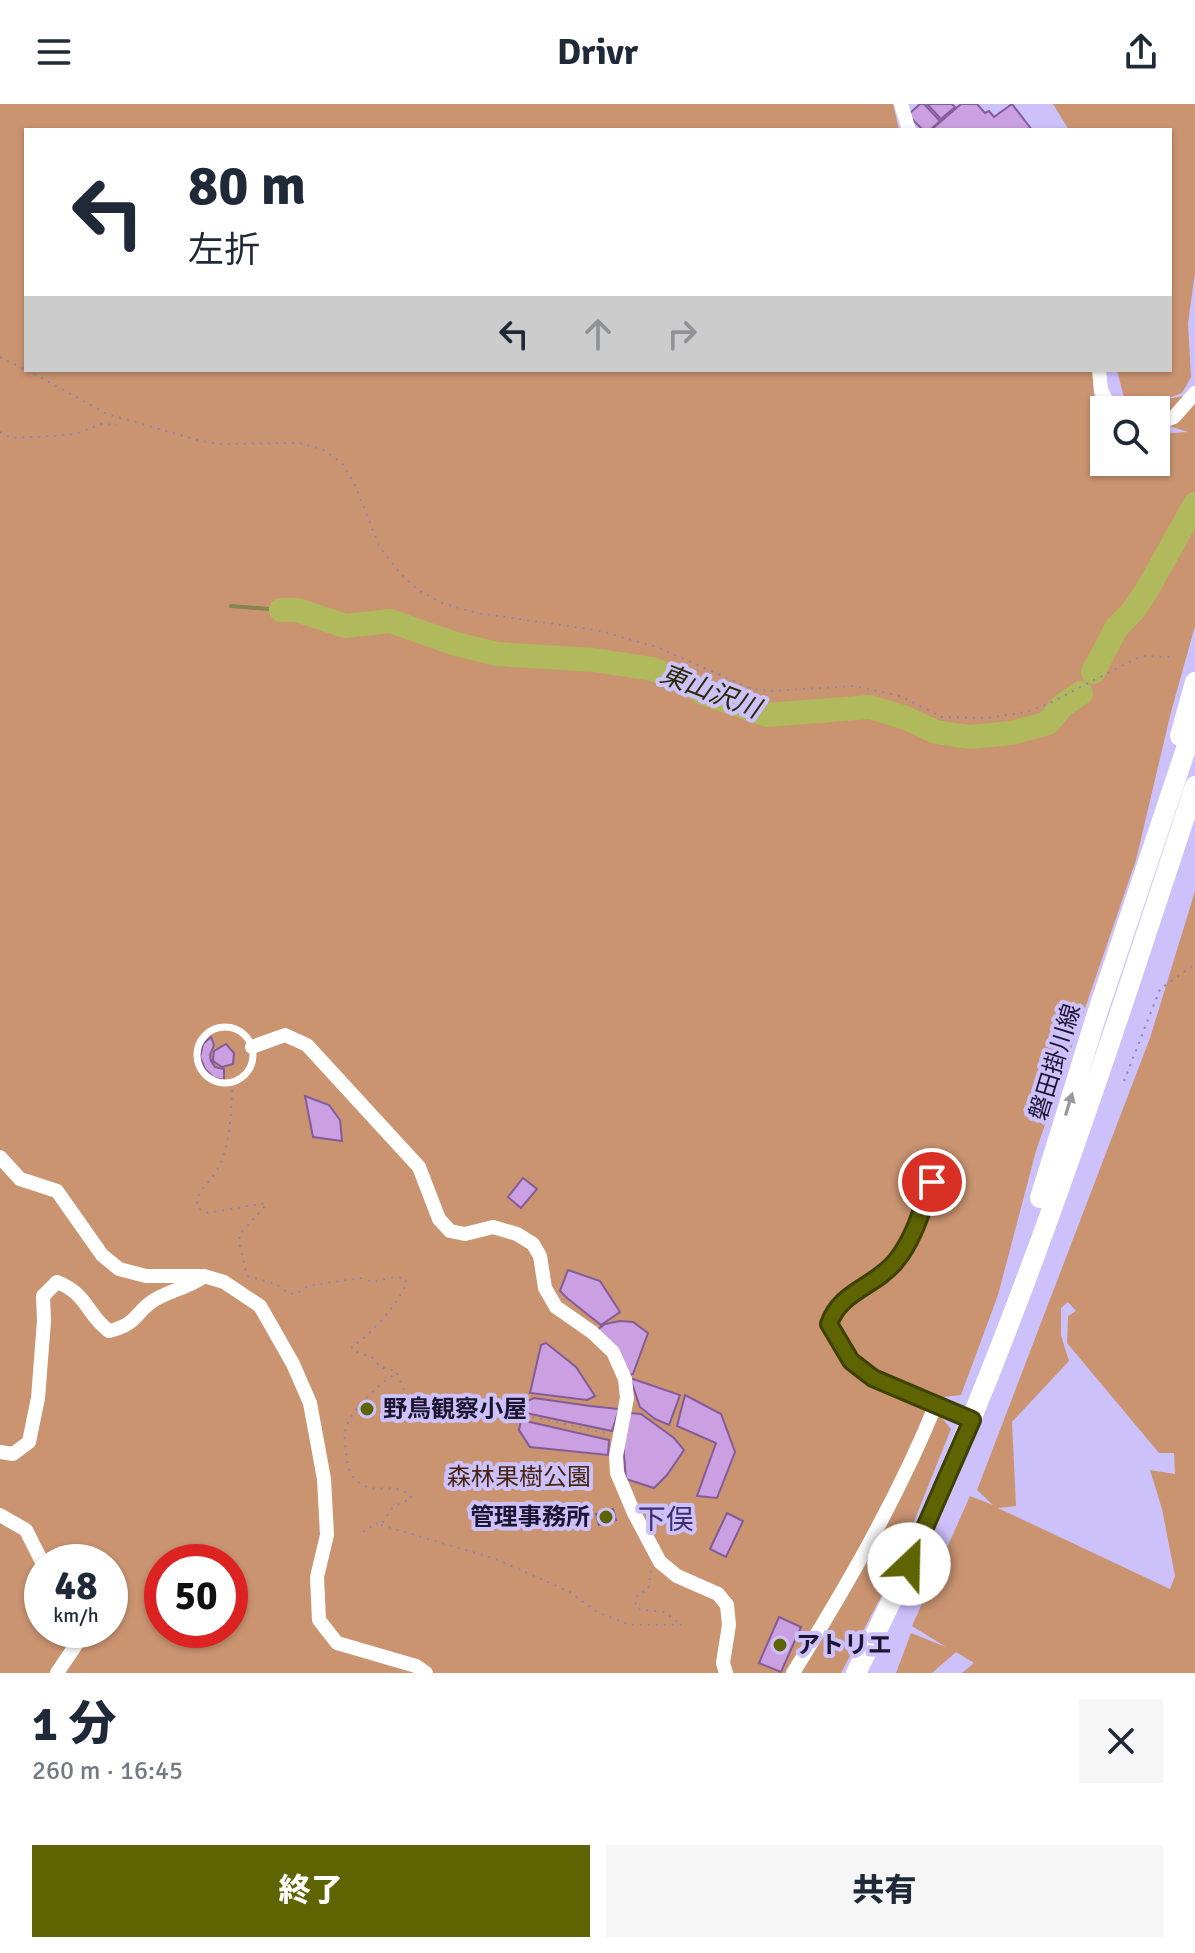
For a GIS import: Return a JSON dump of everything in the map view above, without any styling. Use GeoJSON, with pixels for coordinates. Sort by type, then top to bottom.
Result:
{"type":"FeatureCollection","features":[{"type":"Feature","properties":{"kind":"main road"},"geometry":{"type":"LineString","coordinates":[[1149,861],[1195,682]]}},
{"type":"Feature","properties":{"kind":"main road","name":"磐田掛川線"},"geometry":{"type":"LineString","coordinates":[[972,1420],[997,1328],[1195,722]]}},
{"type":"Feature","properties":{"kind":"main road","name":"磐田掛川線"},"geometry":{"type":"LineString","coordinates":[[856,1673],[897,1593],[972,1420],[1115,1028],[1195,786]]}},
{"type":"Feature","properties":{"kind":"main road"},"geometry":{"type":"LineString","coordinates":[[1115,1028],[1148,954],[1195,818]]}},
{"type":"Feature","properties":{"kind":"street"},"geometry":{"type":"LineString","coordinates":[[901,104],[908,128]]}},
{"type":"Feature","properties":{"kind":"street"},"geometry":{"type":"LineString","coordinates":[[1099,372],[1104,396]]}},
{"type":"Feature","properties":{"kind":"street"},"geometry":{"type":"LineString","coordinates":[[1170,419],[1195,393]]}},
{"type":"Feature","properties":{"kind":"street"},"geometry":{"type":"LineString","coordinates":[[252,1047],[285,1035],[307,1045],[419,1167],[439,1219],[450,1231],[465,1234],[493,1227],[517,1234],[533,1244],[540,1256],[545,1288],[556,1307],[592,1332],[613,1352],[625,1379],[627,1398],[619,1436],[617,1473],[660,1562],[677,1576],[718,1594],[727,1605],[729,1625],[723,1663],[726,1673]]}},
{"type":"Feature","properties":{"kind":"street"},"geometry":{"type":"LineString","coordinates":[[0,1157],[20,1179],[57,1191],[102,1255],[119,1269],[146,1276],[204,1276],[224,1282],[260,1306],[293,1364],[310,1403],[324,1479],[327,1535],[317,1577],[319,1620],[337,1643],[416,1666],[426,1673]]}},
{"type":"Feature","properties":{"kind":"street"},"geometry":{"type":"LineString","coordinates":[[932,1182],[906,1248],[894,1264],[871,1284],[846,1297],[834,1309],[829,1324],[851,1361],[873,1378],[972,1420]]}},
{"type":"Feature","properties":{"kind":"street"},"geometry":{"type":"LineString","coordinates":[[0,1452],[13,1454],[29,1442],[44,1321],[43,1296],[49,1288],[57,1282],[68,1286],[85,1299],[96,1322],[109,1331],[127,1327],[155,1300],[192,1285],[204,1276]]}},
{"type":"Feature","properties":{"kind":"street"},"geometry":{"type":"LineString","coordinates":[[793,1673],[898,1488],[936,1404]]}},
{"type":"Feature","properties":{"kind":"street"},"geometry":{"type":"LineString","coordinates":[[0,1515],[26,1530],[33,1544]]}},
{"type":"Feature","properties":{"kind":"street"},"geometry":{"type":"LineString","coordinates":[[57,1673],[75,1648]]}},
{"type":"Feature","properties":{"kind":"lane"},"geometry":{"type":"LineString","coordinates":[[217,1028],[239,1030],[252,1047],[250,1068],[243,1077],[233,1082],[212,1080],[198,1063],[197,1052],[201,1042],[217,1028]]}},
{"type":"Feature","properties":{"kind":"path"},"geometry":{"type":"LineString","coordinates":[[0,357],[24,369]]}},
{"type":"Feature","properties":{"kind":"path"},"geometry":{"type":"LineString","coordinates":[[30,372],[107,414],[201,441],[221,444],[299,443],[322,449],[342,463],[355,485],[379,546],[418,590],[442,603],[477,613],[596,630],[657,647],[752,689],[771,691],[855,686],[900,696],[942,717],[988,718],[1026,712],[1048,704],[1141,656],[1173,657]]}},
{"type":"Feature","properties":{"kind":"path"},"geometry":{"type":"LineString","coordinates":[[0,432],[11,438],[53,436],[76,434],[101,424],[117,425]]}},
{"type":"Feature","properties":{"kind":"path"},"geometry":{"type":"LineString","coordinates":[[1124,1081],[1160,989],[1195,964]]}},
{"type":"Feature","properties":{"kind":"path"},"geometry":{"type":"LineString","coordinates":[[233,1082],[225,1150],[217,1171],[199,1193],[196,1203],[198,1208],[208,1213],[265,1203],[264,1211],[240,1234],[247,1276],[276,1284],[288,1293],[296,1294],[308,1286],[360,1278],[373,1282],[404,1278],[407,1282],[390,1311],[352,1350],[373,1358],[380,1367],[396,1371],[409,1401],[424,1409],[454,1406],[472,1412],[482,1406],[619,1436]]}},
{"type":"Feature","properties":{"kind":"path"},"geometry":{"type":"LineString","coordinates":[[381,1525],[393,1507],[412,1498],[410,1494],[390,1487],[376,1489],[363,1486],[354,1479],[347,1467],[344,1432],[353,1415],[373,1392],[384,1380],[397,1374]]}},
{"type":"Feature","properties":{"kind":"path"},"geometry":{"type":"LineString","coordinates":[[363,1532],[376,1523],[496,1559],[570,1592],[597,1612],[630,1625],[682,1625],[664,1612],[637,1609],[635,1601],[638,1594],[648,1590],[652,1570],[660,1562]]}},
{"type":"Feature","properties":{"kind":"green space","name":"森林果樹公園"},"geometry":{"type":"Polygon","coordinates":[[[0,104],[893,104],[899,128],[24,128],[24,372],[1093,372],[1090,476],[1170,476],[1170,433],[1188,432],[1170,426],[1170,398],[1195,394],[1195,502],[1163,552],[1195,505],[1195,626],[1136,860],[1036,1151],[998,1295],[961,1395],[944,1397],[940,1405],[944,1407],[941,1417],[951,1429],[893,1574],[841,1673],[0,1673],[0,104]]]}},
{"type":"Feature","properties":{"kind":"green space"},"geometry":{"type":"Polygon","coordinates":[[[1053,104],[1195,104],[1195,273],[1188,323],[1191,377],[1182,393],[1170,398],[1124,396],[1118,372],[1172,372],[1172,128],[1068,128],[1053,104]]]}},
{"type":"Feature","properties":{"kind":"green space"},"geometry":{"type":"Polygon","coordinates":[[[1195,891],[1195,1673],[962,1673],[974,1663],[956,1652],[932,1673],[896,1673],[911,1633],[946,1647],[912,1626],[970,1496],[993,1505],[977,1490],[1150,1038],[1195,891]],[[1068,1302],[1061,1308],[1061,1335],[1069,1361],[1012,1422],[1016,1506],[998,1508],[1170,1589],[1175,1576],[1162,1509],[1150,1470],[1175,1474],[1174,1453],[1159,1453],[1067,1343],[1068,1316],[1076,1311],[1068,1302]]]}},
{"type":"Feature","properties":{"kind":"building"},"geometry":{"type":"Polygon","coordinates":[[[924,104],[940,121],[932,128],[921,128],[908,115],[924,104]]]}},
{"type":"Feature","properties":{"kind":"building"},"geometry":{"type":"Polygon","coordinates":[[[927,104],[952,104],[955,107],[941,119],[927,104]]]}},
{"type":"Feature","properties":{"kind":"building"},"geometry":{"type":"Polygon","coordinates":[[[961,104],[977,104],[994,117],[1012,104],[1030,128],[933,128],[961,104]]]}},
{"type":"Feature","properties":{"kind":"building"},"geometry":{"type":"Polygon","coordinates":[[[211,1037],[214,1045],[211,1061],[215,1067],[224,1069],[224,1080],[214,1078],[205,1069],[200,1057],[203,1044],[211,1037]]]}},
{"type":"Feature","properties":{"kind":"building"},"geometry":{"type":"Polygon","coordinates":[[[226,1044],[234,1053],[233,1064],[222,1067],[213,1061],[214,1051],[226,1044]]]}},
{"type":"Feature","properties":{"kind":"building"},"geometry":{"type":"Polygon","coordinates":[[[305,1096],[329,1105],[340,1120],[342,1141],[313,1137],[305,1096]]]}},
{"type":"Feature","properties":{"kind":"building"},"geometry":{"type":"Polygon","coordinates":[[[523,1178],[537,1189],[521,1208],[508,1197],[523,1178]]]}},
{"type":"Feature","properties":{"kind":"building"},"geometry":{"type":"Polygon","coordinates":[[[568,1270],[600,1281],[620,1312],[601,1325],[567,1298],[560,1291],[568,1270]]]}},
{"type":"Feature","properties":{"kind":"building"},"geometry":{"type":"Polygon","coordinates":[[[633,1322],[648,1333],[633,1374],[629,1375],[596,1331],[605,1324],[633,1322]]]}},
{"type":"Feature","properties":{"kind":"building"},"geometry":{"type":"Polygon","coordinates":[[[546,1343],[576,1367],[595,1396],[587,1400],[530,1393],[541,1345],[546,1343]]]}},
{"type":"Feature","properties":{"kind":"building"},"geometry":{"type":"Polygon","coordinates":[[[630,1378],[680,1395],[669,1425],[640,1407],[630,1378]]]}},
{"type":"Feature","properties":{"kind":"building"},"geometry":{"type":"Polygon","coordinates":[[[685,1395],[721,1414],[735,1452],[717,1498],[697,1496],[716,1443],[677,1426],[685,1395]]]}},
{"type":"Feature","properties":{"kind":"building"},"geometry":{"type":"Polygon","coordinates":[[[534,1398],[619,1409],[612,1431],[521,1412],[523,1403],[534,1398]]]}},
{"type":"Feature","properties":{"kind":"building"},"geometry":{"type":"Polygon","coordinates":[[[630,1413],[641,1414],[674,1438],[684,1450],[654,1488],[626,1479],[623,1442],[630,1413]]]}},
{"type":"Feature","properties":{"kind":"building"},"geometry":{"type":"Polygon","coordinates":[[[521,1420],[609,1440],[608,1455],[530,1447],[519,1430],[521,1420]]]}},
{"type":"Feature","properties":{"kind":"building","name":"管理事務所"},"geometry":{"type":"Polygon","coordinates":[[[613,1509],[616,1520],[599,1525],[596,1514],[613,1509]]]}},
{"type":"Feature","properties":{"kind":"building"},"geometry":{"type":"Polygon","coordinates":[[[727,1513],[743,1521],[726,1557],[710,1549],[727,1513]]]}},
{"type":"Feature","properties":{"kind":"building","name":"アトリエ"},"geometry":{"type":"Polygon","coordinates":[[[779,1617],[801,1627],[781,1672],[759,1663],[779,1617]]]}},
{"type":"Feature","properties":{"kind":"waterway","name":"東山沢川"},"geometry":{"type":"LineString","coordinates":[[1093,672],[1117,627],[1147,590],[1195,504]]}},
{"type":"Feature","properties":{"kind":"waterway"},"geometry":{"type":"LineString","coordinates":[[231,606],[281,610]]}},
{"type":"Feature","properties":{"kind":"waterway","name":"東山沢川"},"geometry":{"type":"LineString","coordinates":[[281,610],[297,610],[345,626],[390,621],[456,644],[497,654],[594,660],[652,669],[686,682],[703,693],[767,715],[870,707],[906,718],[936,732],[970,737],[1012,733],[1048,723],[1062,706],[1081,693]]}},
{"type":"Feature","properties":{"kind":"place","name":"野鳥観察小屋"},"geometry":{"type":"Point","coordinates":[367,1409]}},
{"type":"Feature","properties":{"kind":"place","name":"管理事務所"},"geometry":{"type":"Point","coordinates":[606,1517]}},
{"type":"Feature","properties":{"kind":"place","name":"アトリエ"},"geometry":{"type":"Point","coordinates":[780,1645]}},
{"type":"Feature","properties":{"kind":"district","name":"下俣"},"geometry":{"type":"Point","coordinates":[666,1520]}},
{"type":"Feature","properties":{"kind":"route"},"geometry":{"type":"LineString","coordinates":[[909,1564],[972,1420],[873,1378],[851,1361],[829,1324],[834,1309],[846,1297],[871,1284],[894,1264],[906,1248],[932,1182]]}}]}
